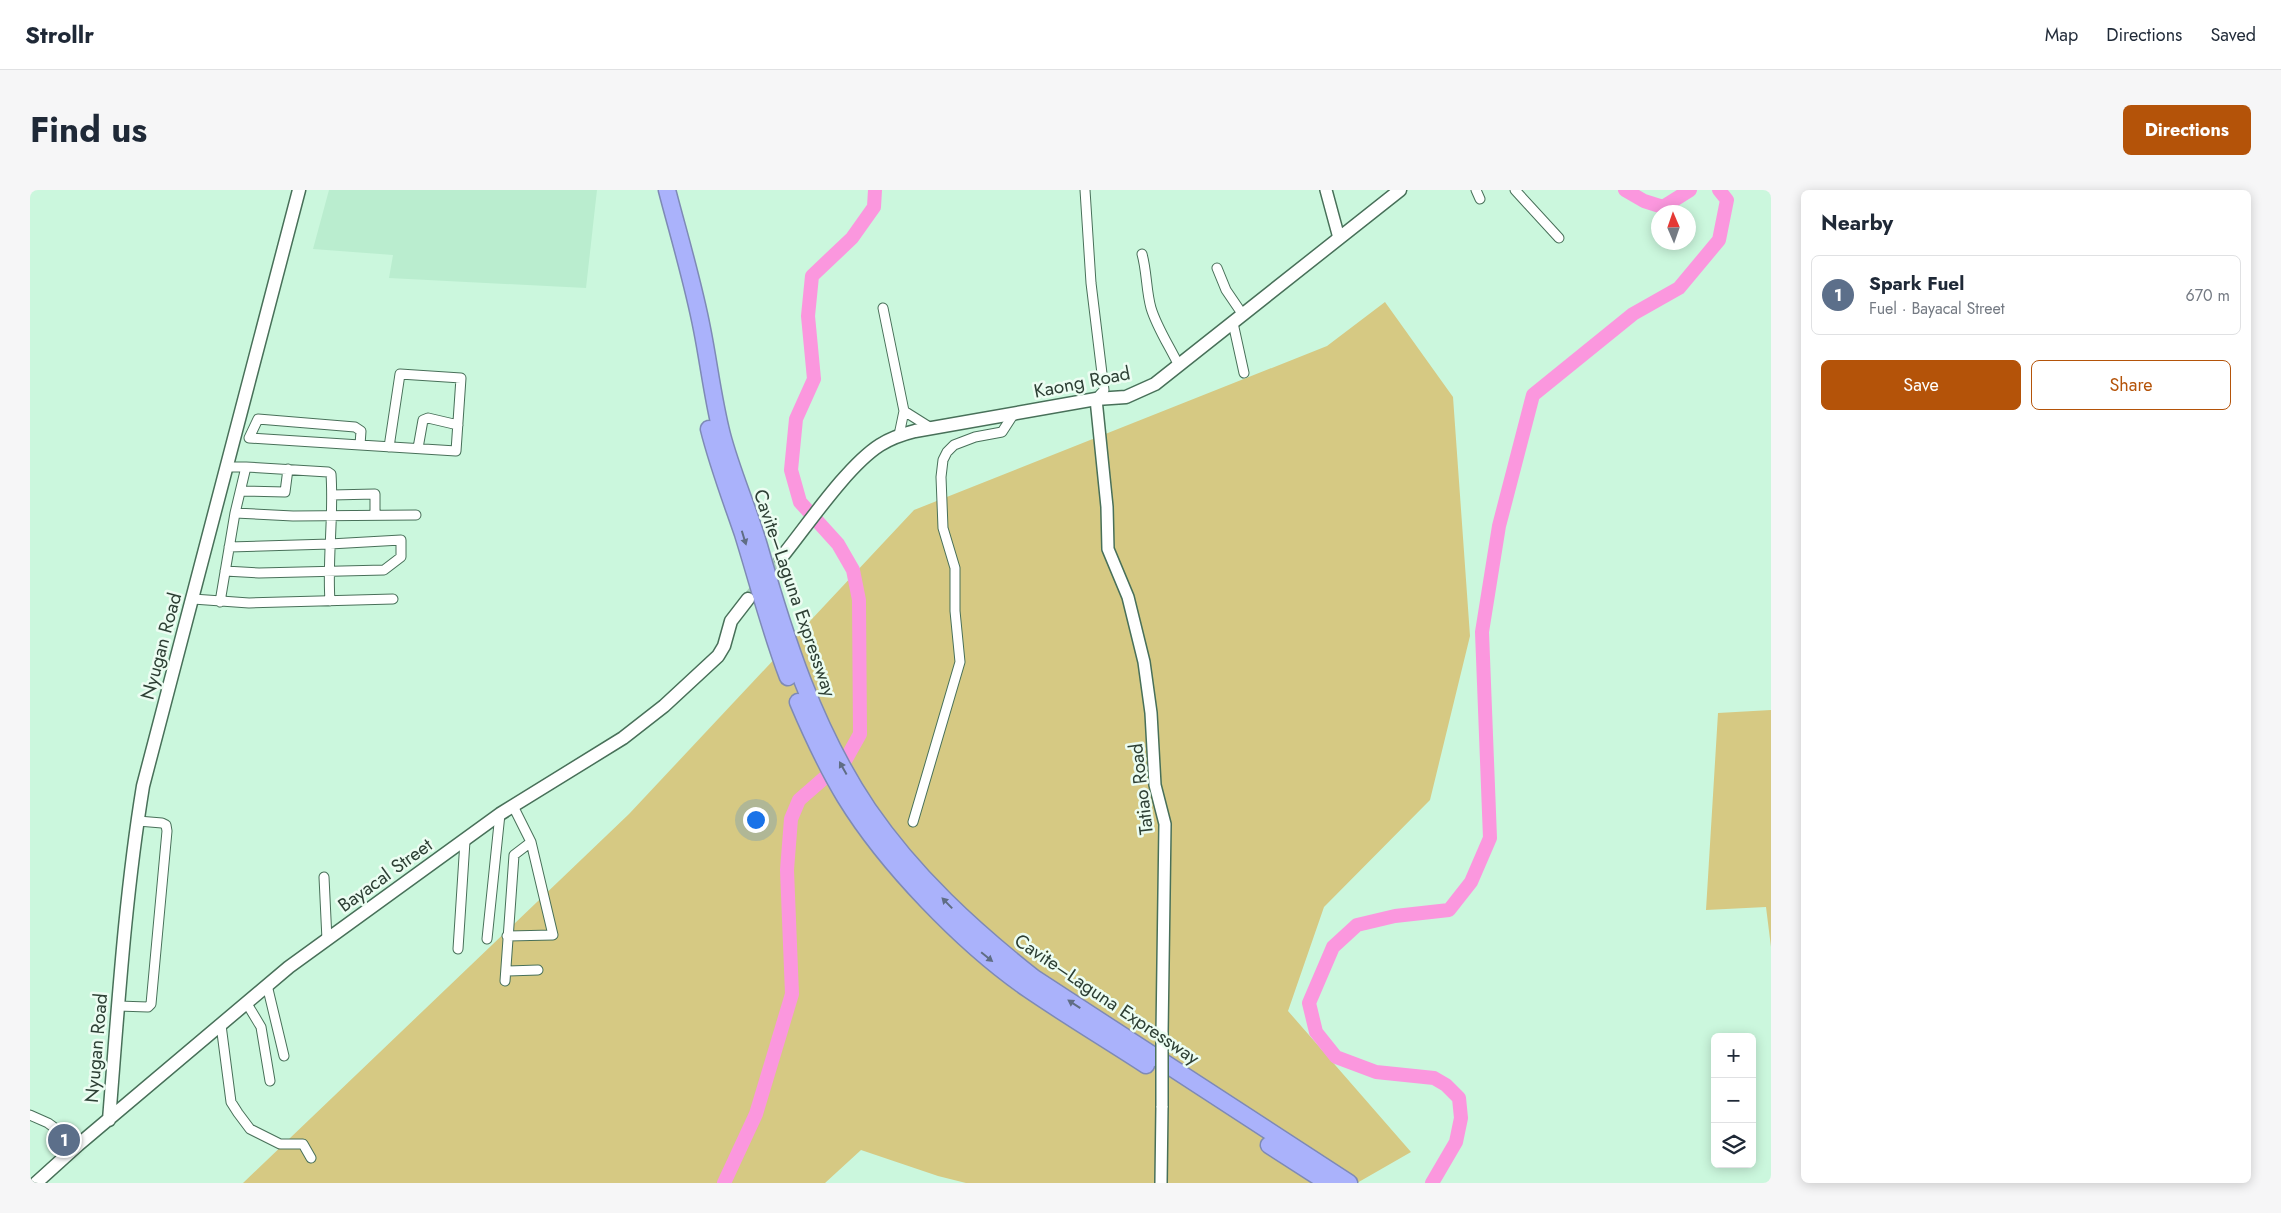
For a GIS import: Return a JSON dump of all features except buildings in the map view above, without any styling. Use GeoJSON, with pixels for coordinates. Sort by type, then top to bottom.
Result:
{"type":"FeatureCollection","features":[{"type":"Feature","properties":{"kind":"highway","name":"Cavite–Laguna Expressway"},"geometry":{"type":"LineString","coordinates":[[655,190],[685,304],[718,462],[743,535],[772,635],[812,719],[843,769],[864,814],[896,865],[941,915],[983,954],[1026,988],[1328,1183]]}},
{"type":"Feature","properties":{"kind":"highway","name":"Cavite–Laguna Expressway"},"geometry":{"type":"LineString","coordinates":[[667,190],[702,328],[722,436],[737,486],[754,531],[786,640],[812,719]]}},
{"type":"Feature","properties":{"kind":"highway","name":"Cavite–Laguna Expressway"},"geometry":{"type":"LineString","coordinates":[[864,814],[956,913],[992,945],[1034,978],[1350,1183]]}},
{"type":"Feature","properties":{"kind":"main road","name":"Nyugan Road"},"geometry":{"type":"LineString","coordinates":[[109,1120],[118,1006],[143,786],[299,190]]}},
{"type":"Feature","properties":{"kind":"main road","name":"Kaong Road"},"geometry":{"type":"LineString","coordinates":[[781,558],[870,453],[900,435],[1096,399],[1126,397],[1155,384],[1400,190]]}},
{"type":"Feature","properties":{"kind":"main road","name":"Bayacal Street"},"geometry":{"type":"LineString","coordinates":[[36,1183],[78,1145],[267,985],[500,814],[623,738],[664,706],[718,656],[724,646],[731,621],[748,599]]}},
{"type":"Feature","properties":{"kind":"street"},"geometry":{"type":"LineString","coordinates":[[1085,190],[1092,282],[1104,390],[1096,399]]}},
{"type":"Feature","properties":{"kind":"street"},"geometry":{"type":"LineString","coordinates":[[1326,190],[1339,238]]}},
{"type":"Feature","properties":{"kind":"street"},"geometry":{"type":"LineString","coordinates":[[1476,190],[1480,199]]}},
{"type":"Feature","properties":{"kind":"street"},"geometry":{"type":"LineString","coordinates":[[1515,190],[1559,238]]}},
{"type":"Feature","properties":{"kind":"street"},"geometry":{"type":"LineString","coordinates":[[1142,254],[1147,270],[1147,292],[1151,309],[1179,366]]}},
{"type":"Feature","properties":{"kind":"street"},"geometry":{"type":"LineString","coordinates":[[1217,268],[1238,319],[1244,373]]}},
{"type":"Feature","properties":{"kind":"street"},"geometry":{"type":"LineString","coordinates":[[883,308],[904,411],[900,435]]}},
{"type":"Feature","properties":{"kind":"street"},"geometry":{"type":"LineString","coordinates":[[235,438],[456,451],[461,378],[400,374],[389,447]]}},
{"type":"Feature","properties":{"kind":"street","name":"Tatiao Road"},"geometry":{"type":"LineString","coordinates":[[1096,399],[1107,507],[1108,549],[1128,597],[1144,662],[1151,713],[1155,785],[1165,824],[1161,1183]]}},
{"type":"Feature","properties":{"kind":"street"},"geometry":{"type":"LineString","coordinates":[[904,411],[931,428]]}},
{"type":"Feature","properties":{"kind":"street"},"geometry":{"type":"LineString","coordinates":[[913,822],[960,662],[955,611],[954,568],[943,528],[941,476],[943,460],[947,452],[954,445],[975,437],[1002,432],[1012,415]]}},
{"type":"Feature","properties":{"kind":"street"},"geometry":{"type":"LineString","coordinates":[[418,448],[423,420],[428,418],[458,425]]}},
{"type":"Feature","properties":{"kind":"street"},"geometry":{"type":"LineString","coordinates":[[249,438],[258,419],[355,427],[361,431],[360,445]]}},
{"type":"Feature","properties":{"kind":"street"},"geometry":{"type":"LineString","coordinates":[[228,467],[288,469],[328,472],[331,474],[333,515],[328,572],[330,601]]}},
{"type":"Feature","properties":{"kind":"street"},"geometry":{"type":"LineString","coordinates":[[220,602],[235,513],[246,467]]}},
{"type":"Feature","properties":{"kind":"street"},"geometry":{"type":"LineString","coordinates":[[241,491],[285,492],[288,469]]}},
{"type":"Feature","properties":{"kind":"street"},"geometry":{"type":"LineString","coordinates":[[332,495],[375,494],[375,515]]}},
{"type":"Feature","properties":{"kind":"street"},"geometry":{"type":"LineString","coordinates":[[235,513],[416,515]]}},
{"type":"Feature","properties":{"kind":"street"},"geometry":{"type":"LineString","coordinates":[[225,571],[328,572],[384,570],[400,557],[401,540],[229,547]]}},
{"type":"Feature","properties":{"kind":"street"},"geometry":{"type":"LineString","coordinates":[[193,599],[249,603],[393,599]]}},
{"type":"Feature","properties":{"kind":"street"},"geometry":{"type":"LineString","coordinates":[[507,936],[553,935],[531,842],[513,806]]}},
{"type":"Feature","properties":{"kind":"street"},"geometry":{"type":"LineString","coordinates":[[487,940],[500,814]]}},
{"type":"Feature","properties":{"kind":"street"},"geometry":{"type":"LineString","coordinates":[[118,1006],[148,1007],[151,1004],[167,831],[166,825],[162,823],[138,821]]}},
{"type":"Feature","properties":{"kind":"street"},"geometry":{"type":"LineString","coordinates":[[458,949],[465,841]]}},
{"type":"Feature","properties":{"kind":"street"},"geometry":{"type":"LineString","coordinates":[[505,981],[514,856],[531,842]]}},
{"type":"Feature","properties":{"kind":"street"},"geometry":{"type":"LineString","coordinates":[[324,877],[327,940]]}},
{"type":"Feature","properties":{"kind":"street"},"geometry":{"type":"LineString","coordinates":[[506,971],[538,970]]}},
{"type":"Feature","properties":{"kind":"street"},"geometry":{"type":"LineString","coordinates":[[267,985],[284,1056]]}},
{"type":"Feature","properties":{"kind":"street"},"geometry":{"type":"LineString","coordinates":[[246,1002],[261,1027],[270,1081]]}},
{"type":"Feature","properties":{"kind":"street"},"geometry":{"type":"LineString","coordinates":[[220,1025],[231,1102],[238,1113],[250,1129],[280,1144],[303,1144],[311,1158]]}},
{"type":"Feature","properties":{"kind":"street"},"geometry":{"type":"LineString","coordinates":[[30,1115],[48,1124],[78,1145]]}},
{"type":"Feature","properties":{"kind":"shaded area"},"geometry":{"type":"Polygon","coordinates":[[[329,190],[597,190],[586,288],[389,278],[393,255],[313,249],[329,190]]]}},
{"type":"Feature","properties":{"kind":"shaded area"},"geometry":{"type":"Polygon","coordinates":[[[1385,302],[1453,397],[1470,636],[1430,800],[1324,907],[1288,1011],[1411,1152],[1357,1183],[966,1183],[938,1176],[861,1150],[825,1183],[243,1183],[629,814],[914,510],[1327,346],[1385,302]]]}},
{"type":"Feature","properties":{"kind":"shaded area"},"geometry":{"type":"Polygon","coordinates":[[[1771,710],[1771,947],[1766,907],[1706,910],[1718,713],[1771,710]]]}},
{"type":"Feature","properties":{"kind":"shaded area"},"geometry":{"type":"Polygon","coordinates":[[[58,1128],[75,1142],[62,1151],[48,1144],[58,1128]]]}},
{"type":"Feature","properties":{"kind":"waterway"},"geometry":{"type":"LineString","coordinates":[[724,1183],[756,1114],[792,994],[787,870],[791,819],[799,800],[846,759],[860,734],[859,600],[853,570],[838,544],[800,502],[791,470],[796,419],[814,379],[808,316],[812,276],[852,238],[874,207],[875,190]]}},
{"type":"Feature","properties":{"kind":"waterway"},"geometry":{"type":"LineString","coordinates":[[1625,190],[1644,201],[1663,207],[1690,190]]}},
{"type":"Feature","properties":{"kind":"waterway"},"geometry":{"type":"LineString","coordinates":[[1432,1183],[1456,1142],[1461,1118],[1459,1098],[1446,1085],[1434,1078],[1376,1072],[1336,1057],[1316,1032],[1309,1003],[1333,947],[1357,925],[1395,916],[1449,910],[1471,882],[1490,838],[1482,632],[1499,526],[1533,395],[1633,314],[1679,288],[1719,240],[1727,200],[1719,190]]}},
{"type":"Feature","properties":{"kind":"tunnel"},"geometry":{"type":"LineString","coordinates":[[748,599],[781,558]]}},
{"type":"Feature","properties":{"kind":"place","name":"Spark Fuel"},"geometry":{"type":"Point","coordinates":[64,1140]}}]}
